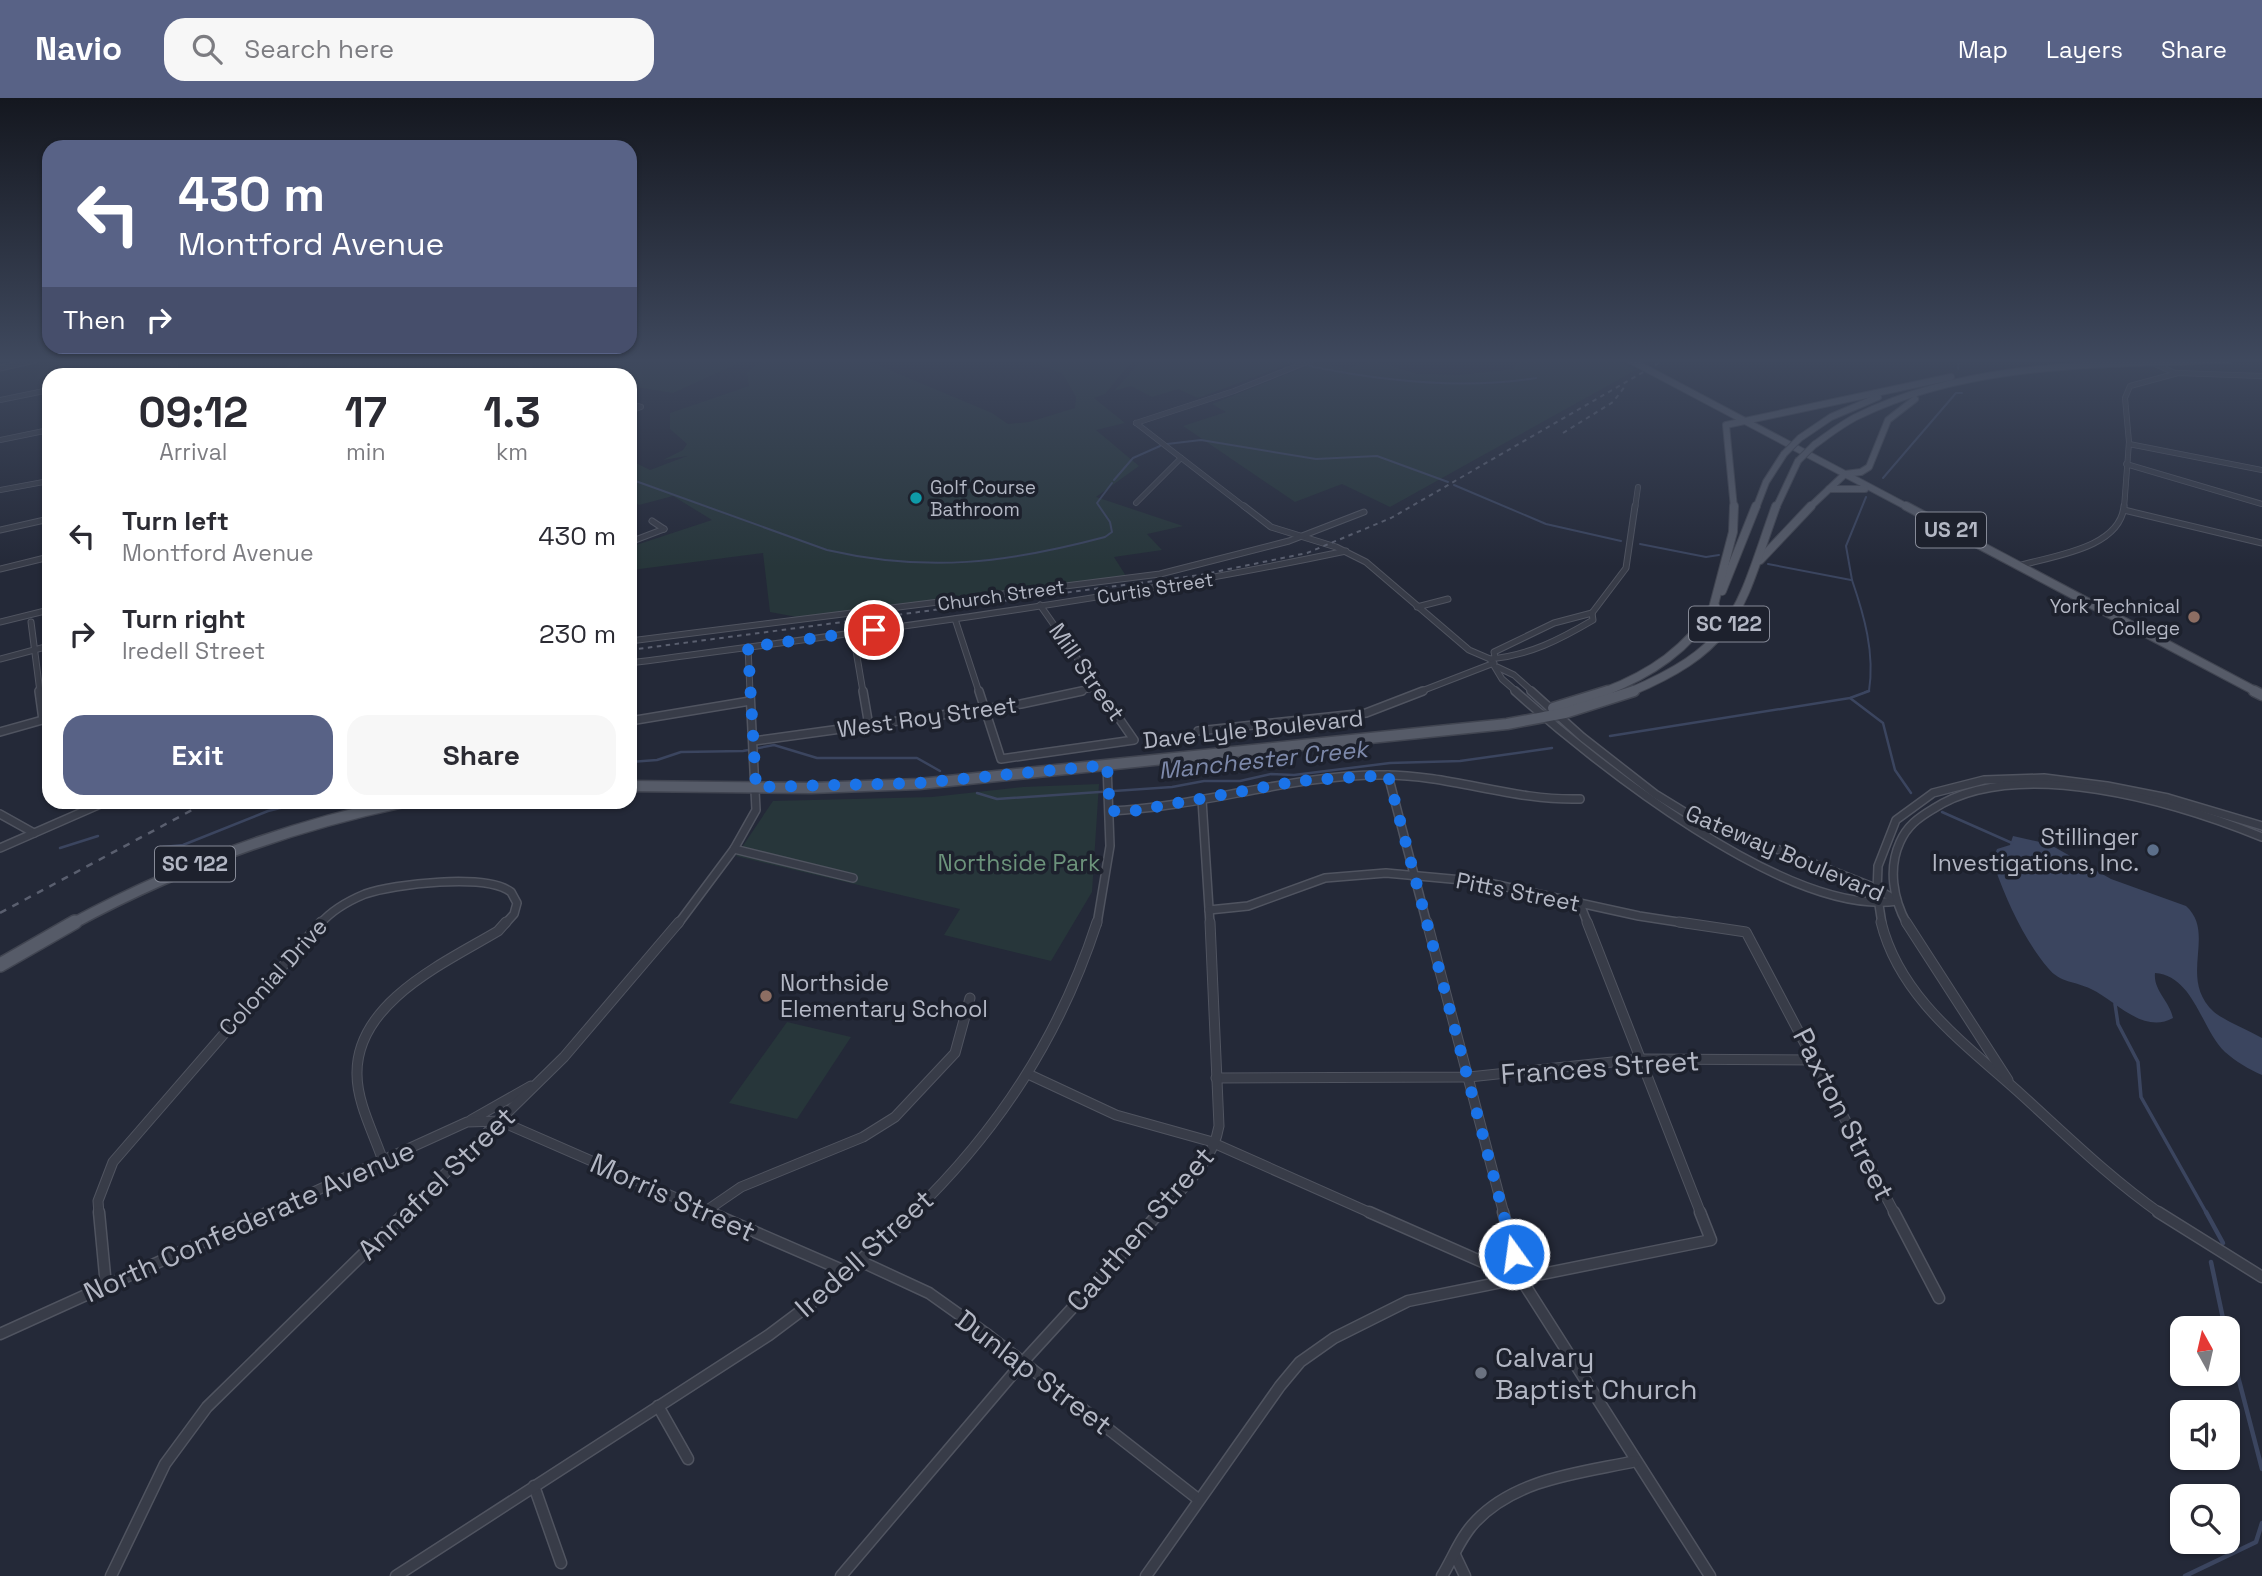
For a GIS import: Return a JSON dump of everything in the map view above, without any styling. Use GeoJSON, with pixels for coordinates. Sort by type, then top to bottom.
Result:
{"type":"FeatureCollection","features":[{"type":"Feature","properties":{"kind":"main road"},"geometry":{"type":"LineString","coordinates":[[1712,612],[1734,517],[1725,429]]}},
{"type":"Feature","properties":{"kind":"main road","name":"US 21"},"geometry":{"type":"LineString","coordinates":[[1761,429],[2262,695]]}},
{"type":"Feature","properties":{"kind":"main road","name":"Dave Lyle Boulevard"},"geometry":{"type":"LineString","coordinates":[[637,786],[756,787],[919,783],[1502,723],[1547,712],[1599,694],[1653,669],[1690,641],[1712,612],[1766,482],[1784,454],[1800,438],[1816,429]]}},
{"type":"Feature","properties":{"kind":"main road","name":"Dave Lyle Boulevard"},"geometry":{"type":"LineString","coordinates":[[1547,712],[1594,707],[1623,697],[1685,666],[1711,646],[1731,622],[1783,487],[1798,461],[1836,429]]}},
{"type":"Feature","properties":{"kind":"main road"},"geometry":{"type":"LineString","coordinates":[[1884,429],[1869,467],[1872,481],[1885,495]]}},
{"type":"Feature","properties":{"kind":"main road"},"geometry":{"type":"LineString","coordinates":[[1752,570],[1784,531],[1845,474],[1861,472],[1869,467]]}},
{"type":"Feature","properties":{"kind":"main road"},"geometry":{"type":"LineString","coordinates":[[1826,491],[1848,486],[1885,495]]}},
{"type":"Feature","properties":{"kind":"main road","name":"SC 122"},"geometry":{"type":"LineString","coordinates":[[0,965],[113,901],[217,855],[318,822],[374,809]]}},
{"type":"Feature","properties":{"kind":"street","name":"Gateway Boulevard"},"geometry":{"type":"LineString","coordinates":[[1144,429],[1270,527],[1347,551],[1374,568],[1469,650],[1514,675],[1547,712],[1644,797],[1677,818],[1783,877],[1835,896],[1876,904],[1896,901]]}},
{"type":"Feature","properties":{"kind":"street"},"geometry":{"type":"LineString","coordinates":[[2018,566],[2095,543],[2114,529],[2124,510],[2128,429]]}},
{"type":"Feature","properties":{"kind":"street"},"geometry":{"type":"LineString","coordinates":[[0,440],[42,431]]}},
{"type":"Feature","properties":{"kind":"street"},"geometry":{"type":"LineString","coordinates":[[2129,444],[2262,470]]}},
{"type":"Feature","properties":{"kind":"street"},"geometry":{"type":"LineString","coordinates":[[1136,503],[1181,458]]}},
{"type":"Feature","properties":{"kind":"street"},"geometry":{"type":"LineString","coordinates":[[2126,464],[2262,504]]}},
{"type":"Feature","properties":{"kind":"street"},"geometry":{"type":"LineString","coordinates":[[0,490],[42,482]]}},
{"type":"Feature","properties":{"kind":"street"},"geometry":{"type":"LineString","coordinates":[[1494,662],[1494,653],[1524,638],[1578,615],[1592,613],[1619,581],[1626,568],[1638,486]]}},
{"type":"Feature","properties":{"kind":"street"},"geometry":{"type":"LineString","coordinates":[[2124,510],[2262,543]]}},
{"type":"Feature","properties":{"kind":"street","name":"Church Street"},"geometry":{"type":"LineString","coordinates":[[637,640],[1160,573],[1302,537],[1364,512]]}},
{"type":"Feature","properties":{"kind":"street"},"geometry":{"type":"LineString","coordinates":[[0,530],[42,521]]}},
{"type":"Feature","properties":{"kind":"street"},"geometry":{"type":"LineString","coordinates":[[637,539],[664,529],[652,521]]}},
{"type":"Feature","properties":{"kind":"street","name":"Curtis Street"},"geometry":{"type":"LineString","coordinates":[[637,662],[955,619],[1208,580],[1347,551]]}},
{"type":"Feature","properties":{"kind":"street"},"geometry":{"type":"LineString","coordinates":[[0,569],[42,559]]}},
{"type":"Feature","properties":{"kind":"street"},"geometry":{"type":"LineString","coordinates":[[1418,607],[1448,599]]}},
{"type":"Feature","properties":{"kind":"street","name":"Mill Street"},"geometry":{"type":"LineString","coordinates":[[983,709],[996,752],[1001,759],[1134,740],[1040,605]]}},
{"type":"Feature","properties":{"kind":"street"},"geometry":{"type":"LineString","coordinates":[[0,622],[42,612]]}},
{"type":"Feature","properties":{"kind":"street"},"geometry":{"type":"LineString","coordinates":[[1198,731],[1366,713],[1494,662],[1520,656],[1551,644],[1593,620],[1592,613]]}},
{"type":"Feature","properties":{"kind":"street"},"geometry":{"type":"LineString","coordinates":[[955,619],[983,709]]}},
{"type":"Feature","properties":{"kind":"street"},"geometry":{"type":"LineString","coordinates":[[31,622],[42,693]]}},
{"type":"Feature","properties":{"kind":"street"},"geometry":{"type":"LineString","coordinates":[[853,633],[869,726]]}},
{"type":"Feature","properties":{"kind":"street","name":"Annafrel Street"},"geometry":{"type":"LineString","coordinates":[[111,1576],[165,1464],[207,1407],[500,1121],[614,1003],[734,849],[757,810],[748,647]]}},
{"type":"Feature","properties":{"kind":"street"},"geometry":{"type":"LineString","coordinates":[[0,659],[42,648]]}},
{"type":"Feature","properties":{"kind":"street","name":"Gateway Boulevard"},"geometry":{"type":"LineString","coordinates":[[1494,662],[1502,679],[1655,794],[1686,813],[1846,879],[1875,888],[1896,901]]}},
{"type":"Feature","properties":{"kind":"street","name":"West Roy Street"},"geometry":{"type":"LineString","coordinates":[[754,747],[1099,687]]}},
{"type":"Feature","properties":{"kind":"street"},"geometry":{"type":"LineString","coordinates":[[637,720],[750,701]]}},
{"type":"Feature","properties":{"kind":"street"},"geometry":{"type":"LineString","coordinates":[[0,732],[42,721]]}},
{"type":"Feature","properties":{"kind":"street","name":"Iredell Street"},"geometry":{"type":"LineString","coordinates":[[396,1576],[769,1335],[860,1261],[981,1139],[1028,1074],[1071,998],[1094,939],[1108,875],[1110,782],[1107,765]]}},
{"type":"Feature","properties":{"kind":"street"},"geometry":{"type":"LineString","coordinates":[[1388,775],[1521,1279],[1710,1576]]}},
{"type":"Feature","properties":{"kind":"street"},"geometry":{"type":"LineString","coordinates":[[1110,811],[1164,807],[1298,781],[1388,775],[1440,780],[1558,801],[1580,799]]}},
{"type":"Feature","properties":{"kind":"street"},"geometry":{"type":"LineString","coordinates":[[2253,832],[2261,824],[2167,797],[2080,780],[1982,780],[1932,794],[1894,820],[1880,849],[1875,888],[1876,904],[1898,967],[1923,1003],[1968,1049],[2010,1083],[2125,1187],[2210,1247],[2262,1278]]}},
{"type":"Feature","properties":{"kind":"street"},"geometry":{"type":"LineString","coordinates":[[2010,1083],[1896,901],[1895,853],[1908,827],[1926,810],[1944,800],[1992,788],[2036,785],[2122,794],[2174,805],[2262,837]]}},
{"type":"Feature","properties":{"kind":"street","name":"Cauthen Street"},"geometry":{"type":"LineString","coordinates":[[841,1576],[1023,1362],[1196,1173],[1216,1144],[1219,1126],[1202,800]]}},
{"type":"Feature","properties":{"kind":"street"},"geometry":{"type":"LineString","coordinates":[[0,848],[89,809]]}},
{"type":"Feature","properties":{"kind":"street"},"geometry":{"type":"LineString","coordinates":[[1677,818],[1686,813]]}},
{"type":"Feature","properties":{"kind":"street"},"geometry":{"type":"LineString","coordinates":[[0,814],[34,833]]}},
{"type":"Feature","properties":{"kind":"street"},"geometry":{"type":"LineString","coordinates":[[734,849],[853,878]]}},
{"type":"Feature","properties":{"kind":"street","name":"Pitts Street"},"geometry":{"type":"LineString","coordinates":[[1209,910],[1260,902],[1325,878],[1386,873],[1415,874],[1519,888],[1639,916],[1746,932]]}},
{"type":"Feature","properties":{"kind":"street","name":"Colonial Drive"},"geometry":{"type":"LineString","coordinates":[[106,1286],[98,1201],[113,1162],[323,920],[350,901],[389,887],[480,884],[505,887],[514,894],[517,904],[510,920],[499,931],[400,995],[372,1027],[361,1048],[357,1066],[359,1083],[383,1161]]}},
{"type":"Feature","properties":{"kind":"street"},"geometry":{"type":"LineString","coordinates":[[1146,1576],[1198,1499],[1300,1362],[1334,1338],[1408,1301],[1711,1240],[1580,904]]}},
{"type":"Feature","properties":{"kind":"street","name":"Paxton Street"},"geometry":{"type":"LineString","coordinates":[[1746,932],[1939,1298]]}},
{"type":"Feature","properties":{"kind":"street"},"geometry":{"type":"LineString","coordinates":[[706,1211],[741,1187],[863,1137],[895,1117],[955,1054],[961,1037],[963,1015],[970,998]]}},
{"type":"Feature","properties":{"kind":"street","name":"Frances Street"},"geometry":{"type":"LineString","coordinates":[[1216,1078],[1469,1077],[1641,1059],[1815,1060]]}},
{"type":"Feature","properties":{"kind":"street"},"geometry":{"type":"LineString","coordinates":[[1028,1074],[1075,1100],[1131,1121],[1216,1144],[1521,1279]]}},
{"type":"Feature","properties":{"kind":"street"},"geometry":{"type":"LineString","coordinates":[[467,1122],[540,1081]]}},
{"type":"Feature","properties":{"kind":"street","name":"Morris Street"},"geometry":{"type":"LineString","coordinates":[[500,1121],[847,1272]]}},
{"type":"Feature","properties":{"kind":"street","name":"North Confederate Avenue"},"geometry":{"type":"LineString","coordinates":[[0,1334],[467,1122],[500,1121]]}},
{"type":"Feature","properties":{"kind":"street","name":"Dunlap Street"},"geometry":{"type":"LineString","coordinates":[[860,1261],[929,1293],[1023,1362],[1198,1499]]}},
{"type":"Feature","properties":{"kind":"street"},"geometry":{"type":"LineString","coordinates":[[658,1406],[688,1459]]}},
{"type":"Feature","properties":{"kind":"street"},"geometry":{"type":"LineString","coordinates":[[1442,1576],[1476,1520],[1509,1494],[1549,1481],[1636,1461]]}},
{"type":"Feature","properties":{"kind":"street"},"geometry":{"type":"LineString","coordinates":[[534,1486],[561,1563]]}},
{"type":"Feature","properties":{"kind":"street"},"geometry":{"type":"LineString","coordinates":[[1455,1555],[1465,1576]]}},
{"type":"Feature","properties":{"kind":"green space"},"geometry":{"type":"Polygon","coordinates":[[[670,429],[1100,429],[1096,430],[1139,466],[1096,497],[1183,526],[1147,534],[1162,550],[1114,557],[1126,576],[797,617],[770,612],[763,553],[637,569],[637,545],[712,520],[673,496],[637,504],[637,464],[650,470],[687,456],[663,460],[683,450],[687,444],[670,429]]]}},
{"type":"Feature","properties":{"kind":"green space"},"geometry":{"type":"Polygon","coordinates":[[[1187,429],[1530,429],[1390,507],[1342,484],[1295,502],[1187,429]]]}},
{"type":"Feature","properties":{"kind":"green space","name":"Northside Park"},"geometry":{"type":"Polygon","coordinates":[[[1099,784],[1092,892],[1051,961],[944,935],[960,909],[736,856],[773,801],[932,797],[1023,787],[1099,784]]]}},
{"type":"Feature","properties":{"kind":"green space"},"geometry":{"type":"Polygon","coordinates":[[[787,1022],[851,1037],[797,1119],[729,1103],[787,1022]]]}},
{"type":"Feature","properties":{"kind":"water"},"geometry":{"type":"Polygon","coordinates":[[[2013,836],[2049,844],[2111,879],[2186,906],[2195,917],[2198,930],[2198,985],[2203,999],[2214,1012],[2262,1038],[2262,1075],[2225,1052],[2188,993],[2168,976],[2155,973],[2159,990],[2173,1018],[2151,1022],[2130,1014],[2091,989],[2053,973],[2024,933],[1995,868],[1993,859],[1997,849],[2010,845],[2013,836]]]}},
{"type":"Feature","properties":{"kind":"waterway","name":"Manchester Creek"},"geometry":{"type":"LineString","coordinates":[[1883,478],[1925,429]]}},
{"type":"Feature","properties":{"kind":"waterway"},"geometry":{"type":"LineString","coordinates":[[1167,444],[1201,440],[1316,459],[1377,456],[1448,482]]}},
{"type":"Feature","properties":{"kind":"waterway"},"geometry":{"type":"LineString","coordinates":[[1114,480],[1133,458],[1160,446]]}},
{"type":"Feature","properties":{"kind":"waterway"},"geometry":{"type":"LineString","coordinates":[[637,482],[827,550],[864,557],[933,563],[1000,559],[1105,537],[1112,532],[1110,522],[1097,503],[1112,483]]}},
{"type":"Feature","properties":{"kind":"waterway"},"geometry":{"type":"LineString","coordinates":[[1454,485],[1546,524],[1621,541]]}},
{"type":"Feature","properties":{"kind":"waterway","name":"Manchester Creek"},"geometry":{"type":"LineString","coordinates":[[1866,497],[1846,546],[1869,648],[1869,691]]}},
{"type":"Feature","properties":{"kind":"waterway"},"geometry":{"type":"LineString","coordinates":[[1640,544],[1706,557],[1719,555]]}},
{"type":"Feature","properties":{"kind":"waterway"},"geometry":{"type":"LineString","coordinates":[[1768,564],[1851,580]]}},
{"type":"Feature","properties":{"kind":"waterway","name":"Manchester Creek"},"geometry":{"type":"LineString","coordinates":[[1850,698],[1869,691]]}},
{"type":"Feature","properties":{"kind":"waterway","name":"Manchester Creek"},"geometry":{"type":"LineString","coordinates":[[1865,692],[1869,691]]}},
{"type":"Feature","properties":{"kind":"waterway","name":"Manchester Creek"},"geometry":{"type":"LineString","coordinates":[[1610,736],[1850,698]]}},
{"type":"Feature","properties":{"kind":"waterway"},"geometry":{"type":"LineString","coordinates":[[1850,698],[1883,723],[1895,770],[1911,793]]}},
{"type":"Feature","properties":{"kind":"waterway","name":"Manchester Creek"},"geometry":{"type":"LineString","coordinates":[[637,761],[657,760],[681,752],[743,751],[774,745],[817,758],[917,758],[940,771]]}},
{"type":"Feature","properties":{"kind":"waterway","name":"Manchester Creek"},"geometry":{"type":"LineString","coordinates":[[977,793],[997,799],[1172,787],[1204,781],[1240,781],[1271,774],[1294,775],[1390,763],[1460,761],[1552,748]]}},
{"type":"Feature","properties":{"kind":"waterway"},"geometry":{"type":"LineString","coordinates":[[163,847],[183,845],[276,809]]}},
{"type":"Feature","properties":{"kind":"waterway"},"geometry":{"type":"LineString","coordinates":[[1942,812],[2012,843]]}},
{"type":"Feature","properties":{"kind":"waterway"},"geometry":{"type":"LineString","coordinates":[[60,848],[98,836]]}},
{"type":"Feature","properties":{"kind":"waterway"},"geometry":{"type":"LineString","coordinates":[[2115,1004],[2118,1024],[2138,1062],[2141,1097],[2207,1214]]}},
{"type":"Feature","properties":{"kind":"waterway"},"geometry":{"type":"LineString","coordinates":[[2206,1212],[2223,1243]]}},
{"type":"Feature","properties":{"kind":"waterway"},"geometry":{"type":"LineString","coordinates":[[2211,1262],[2222,1316]]}},
{"type":"Feature","properties":{"kind":"waterway"},"geometry":{"type":"LineString","coordinates":[[2240,1384],[2262,1469]]}},
{"type":"Feature","properties":{"kind":"waterway"},"geometry":{"type":"LineString","coordinates":[[2185,1576],[2256,1542],[2262,1523]]}},
{"type":"Feature","properties":{"kind":"railway"},"geometry":{"type":"LineString","coordinates":[[637,649],[1200,575],[1307,553],[1391,518],[1545,429]]}},
{"type":"Feature","properties":{"kind":"railway"},"geometry":{"type":"LineString","coordinates":[[1563,433],[1569,429]]}},
{"type":"Feature","properties":{"kind":"railway"},"geometry":{"type":"LineString","coordinates":[[0,913],[194,809]]}},
{"type":"Feature","properties":{"kind":"place","name":"Golf Course Bathroom"},"geometry":{"type":"Point","coordinates":[916,498]}},
{"type":"Feature","properties":{"kind":"place","name":"York Technical College"},"geometry":{"type":"Point","coordinates":[2194,617]}},
{"type":"Feature","properties":{"kind":"place","name":"Stillinger Investigations, Inc."},"geometry":{"type":"Point","coordinates":[2153,850]}},
{"type":"Feature","properties":{"kind":"place","name":"Northside Elementary School"},"geometry":{"type":"Point","coordinates":[766,996]}},
{"type":"Feature","properties":{"kind":"place","name":"Calvary Baptist Church"},"geometry":{"type":"Point","coordinates":[1481,1373]}},
{"type":"Feature","properties":{"kind":"route"},"geometry":{"type":"LineString","coordinates":[[874,630],[748,647],[756,787],[822,788],[919,783],[1107,765],[1110,811],[1133,811],[1298,781],[1388,775],[1514,1254]]}}]}
